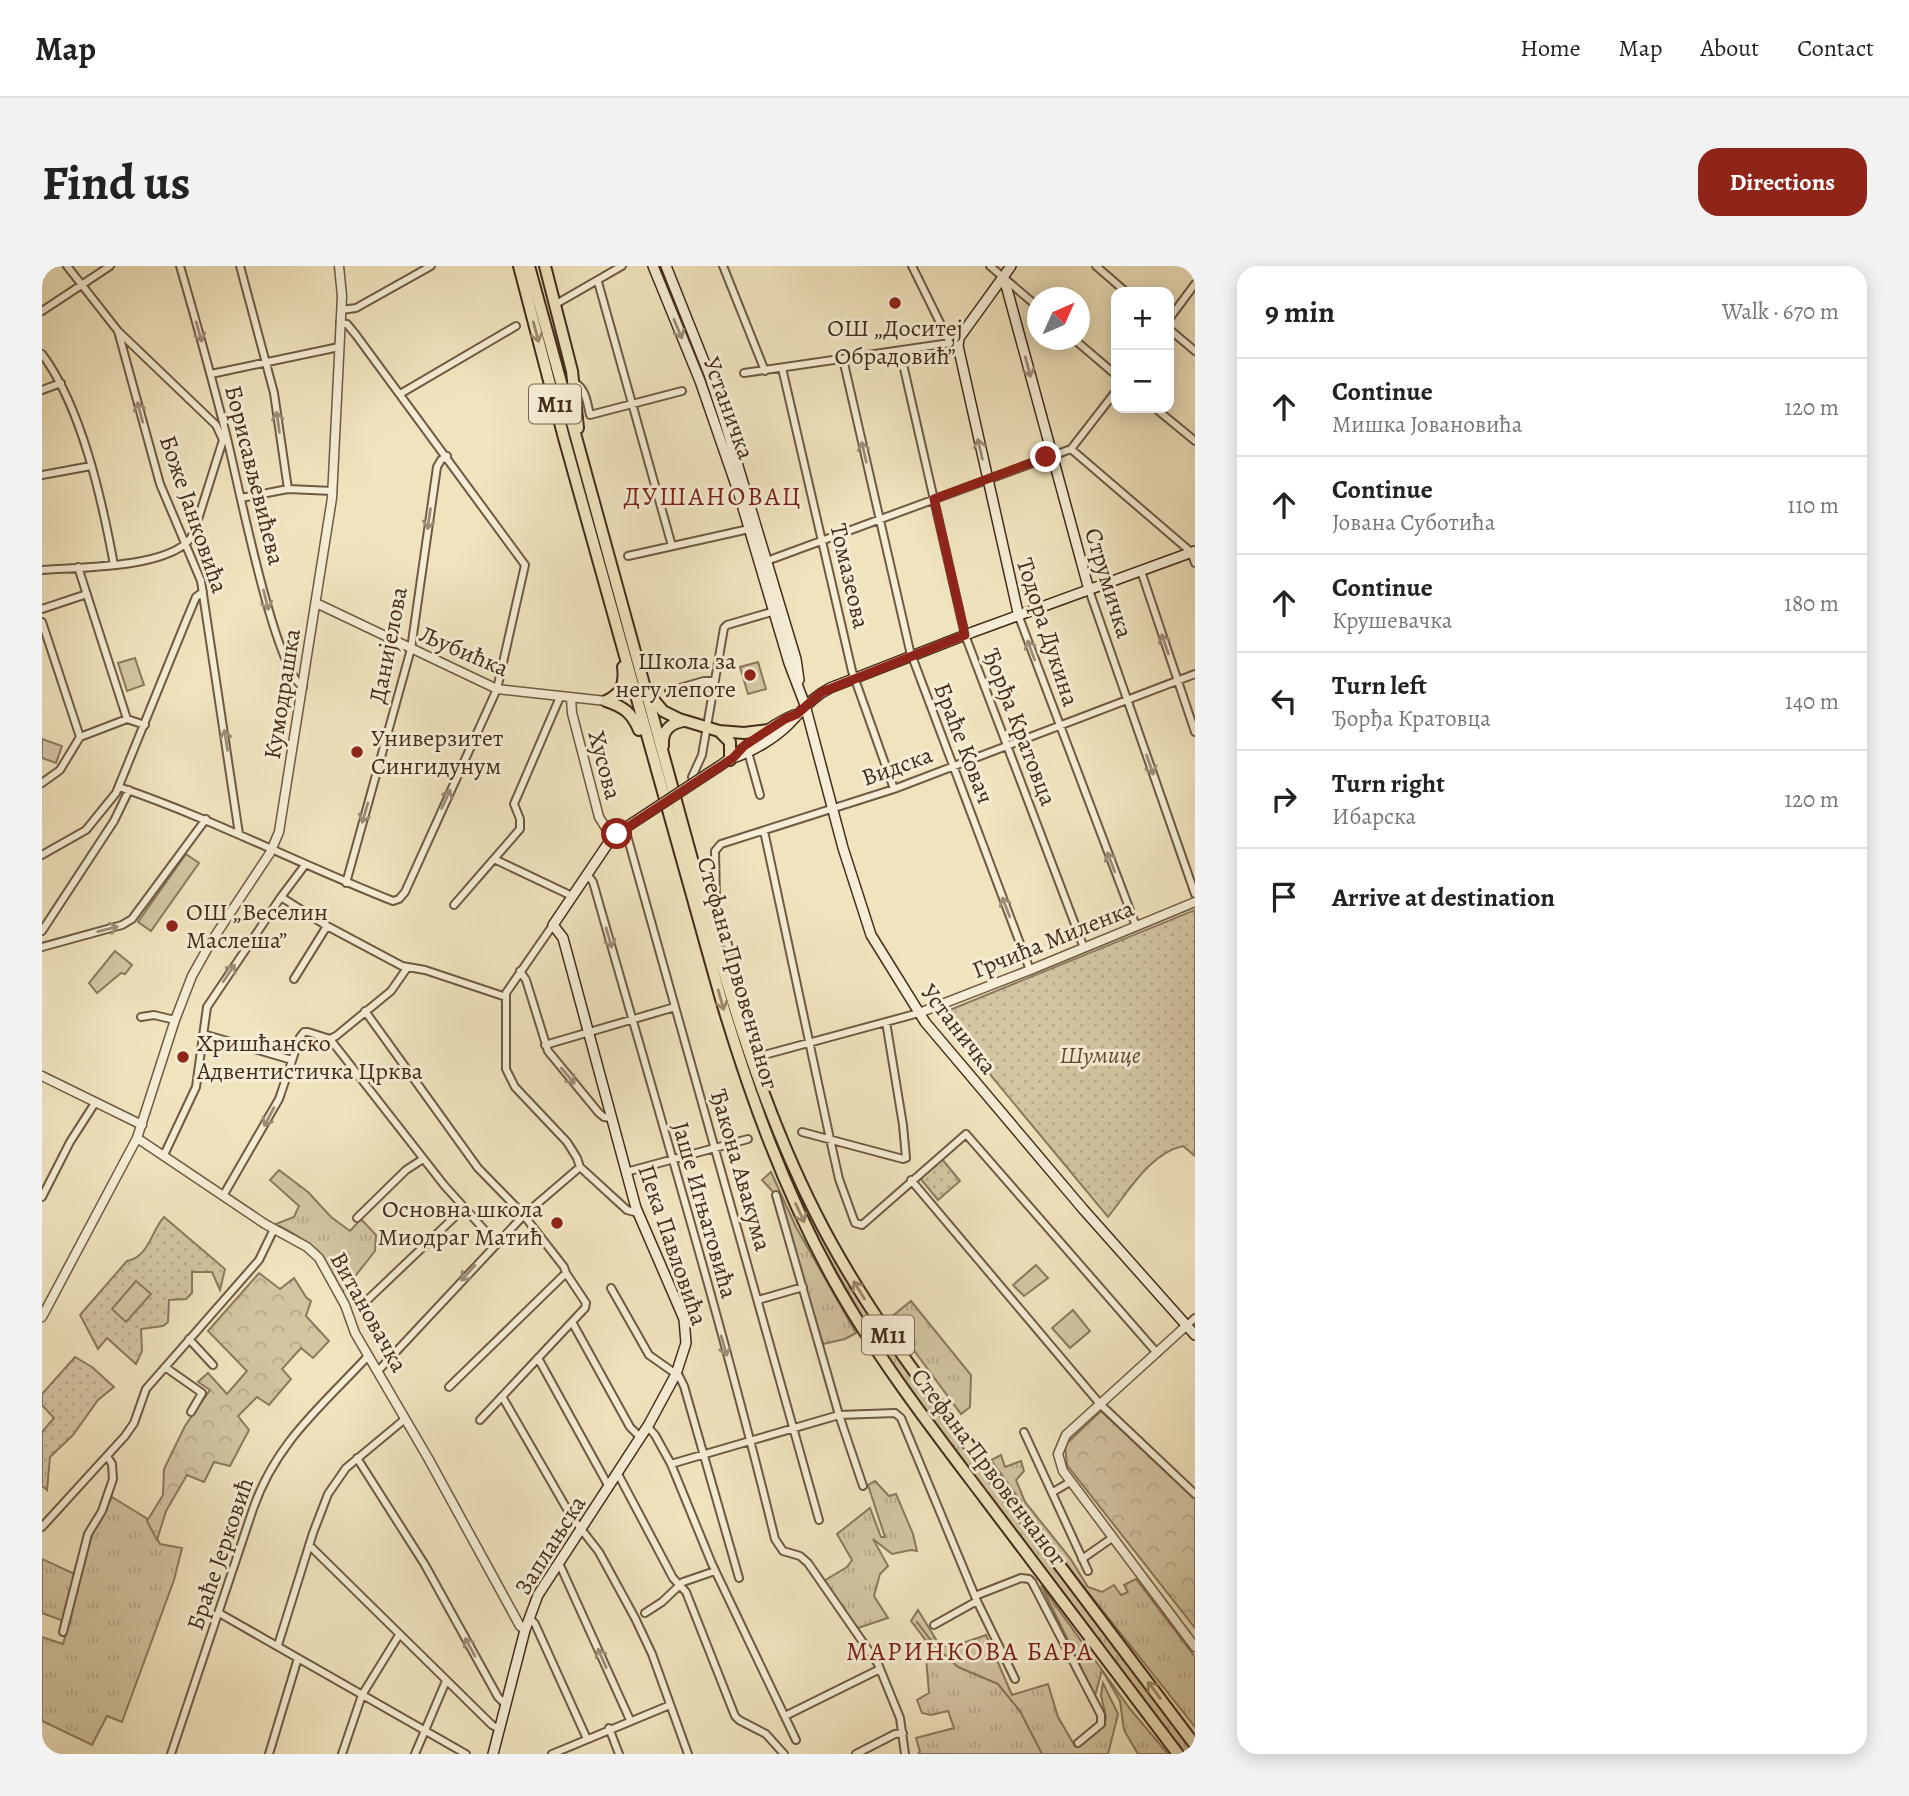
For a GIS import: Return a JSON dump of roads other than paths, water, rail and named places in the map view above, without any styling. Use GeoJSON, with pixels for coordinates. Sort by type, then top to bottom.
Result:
{"type":"FeatureCollection","features":[{"type":"Feature","properties":{"kind":"highway","name":"M11"},"geometry":{"type":"LineString","coordinates":[[519,266],[650,751]]}},
{"type":"Feature","properties":{"kind":"highway","name":"M11"},"geometry":{"type":"LineString","coordinates":[[529,266],[666,766]]}},
{"type":"Feature","properties":{"kind":"highway"},"geometry":{"type":"LineString","coordinates":[[545,266],[573,382],[584,469]]}},
{"type":"Feature","properties":{"kind":"highway"},"geometry":{"type":"LineString","coordinates":[[606,701],[617,695],[622,688],[624,654]]}},
{"type":"Feature","properties":{"kind":"highway"},"geometry":{"type":"LineString","coordinates":[[644,688],[663,711],[684,720],[719,731],[744,733],[769,730]]}},
{"type":"Feature","properties":{"kind":"highway"},"geometry":{"type":"LineString","coordinates":[[606,701],[631,714],[650,751]]}},
{"type":"Feature","properties":{"kind":"highway"},"geometry":{"type":"LineString","coordinates":[[666,766],[664,734],[670,725],[684,720]]}},
{"type":"Feature","properties":{"kind":"highway"},"geometry":{"type":"LineString","coordinates":[[719,731],[730,742],[731,759]]}},
{"type":"Feature","properties":{"kind":"highway","name":"Стефана Првовенчаног"},"geometry":{"type":"LineString","coordinates":[[650,751],[743,1073],[764,1133],[812,1239],[858,1321],[897,1381],[1178,1754]]}},
{"type":"Feature","properties":{"kind":"highway","name":"Стефана Првовенчаног"},"geometry":{"type":"LineString","coordinates":[[666,766],[748,1049],[778,1129],[831,1242],[876,1317],[935,1401],[1195,1745]]}},
{"type":"Feature","properties":{"kind":"main road","name":"Устаничка"},"geometry":{"type":"LineString","coordinates":[[653,266],[704,393],[762,562]]}},
{"type":"Feature","properties":{"kind":"main road","name":"Устаничка"},"geometry":{"type":"LineString","coordinates":[[666,266],[709,374],[789,663],[805,705],[866,925],[919,1013],[1074,1199],[1195,1335]]}},
{"type":"Feature","properties":{"kind":"main road"},"geometry":{"type":"LineString","coordinates":[[954,342],[1011,266]]}},
{"type":"Feature","properties":{"kind":"main road","name":"Струмичка"},"geometry":{"type":"LineString","coordinates":[[1004,278],[1089,590]]}},
{"type":"Feature","properties":{"kind":"main road","name":"Тодора Дукина"},"geometry":{"type":"LineString","coordinates":[[954,342],[1018,617]]}},
{"type":"Feature","properties":{"kind":"main road"},"geometry":{"type":"LineString","coordinates":[[554,925],[612,838],[718,767],[748,752],[788,725],[805,705],[822,692],[965,635],[1193,552]]}},
{"type":"Feature","properties":{"kind":"main road"},"geometry":{"type":"LineString","coordinates":[[731,759],[740,749],[797,714]]}},
{"type":"Feature","properties":{"kind":"main road","name":"Пека Павловића"},"geometry":{"type":"LineString","coordinates":[[554,925],[563,938],[638,1213],[685,1326],[685,1350],[677,1373]]}},
{"type":"Feature","properties":{"kind":"main road","name":"Заплањска"},"geometry":{"type":"LineString","coordinates":[[493,1754],[525,1630],[542,1587],[618,1474],[677,1373]]}},
{"type":"Feature","properties":{"kind":"street","name":"Боже Јанковића"},"geometry":{"type":"LineString","coordinates":[[67,266],[118,331],[160,484],[187,545],[203,592],[239,834]]}},
{"type":"Feature","properties":{"kind":"street"},"geometry":{"type":"LineString","coordinates":[[42,311],[110,266]]}},
{"type":"Feature","properties":{"kind":"street","name":"Борисављевићева"},"geometry":{"type":"LineString","coordinates":[[180,266],[211,374],[276,633],[295,680],[303,687]]}},
{"type":"Feature","properties":{"kind":"street"},"geometry":{"type":"LineString","coordinates":[[240,266],[274,393],[288,489]]}},
{"type":"Feature","properties":{"kind":"street","name":"Кумодрашка"},"geometry":{"type":"LineString","coordinates":[[42,1317],[138,1138],[189,982],[202,957],[272,850],[282,819],[333,491],[341,310],[339,266]]}},
{"type":"Feature","properties":{"kind":"street"},"geometry":{"type":"LineString","coordinates":[[341,310],[356,308],[431,266]]}},
{"type":"Feature","properties":{"kind":"street"},"geometry":{"type":"LineString","coordinates":[[556,304],[622,266]]}},
{"type":"Feature","properties":{"kind":"street"},"geometry":{"type":"LineString","coordinates":[[723,266],[765,371]]}},
{"type":"Feature","properties":{"kind":"street"},"geometry":{"type":"LineString","coordinates":[[744,373],[954,342],[912,266]]}},
{"type":"Feature","properties":{"kind":"street"},"geometry":{"type":"LineString","coordinates":[[990,266],[1027,298]]}},
{"type":"Feature","properties":{"kind":"street"},"geometry":{"type":"LineString","coordinates":[[1096,266],[1120,287]]}},
{"type":"Feature","properties":{"kind":"street"},"geometry":{"type":"LineString","coordinates":[[598,282],[672,546]]}},
{"type":"Feature","properties":{"kind":"street"},"geometry":{"type":"LineString","coordinates":[[1174,312],[1195,284]]}},
{"type":"Feature","properties":{"kind":"street"},"geometry":{"type":"LineString","coordinates":[[119,787],[206,819],[346,883],[393,901],[405,892],[497,689],[525,565],[356,335],[346,324],[340,323]]}},
{"type":"Feature","properties":{"kind":"street"},"geometry":{"type":"LineString","coordinates":[[400,394],[516,326]]}},
{"type":"Feature","properties":{"kind":"street"},"geometry":{"type":"LineString","coordinates":[[42,570],[114,565],[166,555],[187,545],[194,532],[221,448],[222,433],[213,422],[118,331]]}},
{"type":"Feature","properties":{"kind":"street"},"geometry":{"type":"LineString","coordinates":[[1174,333],[1195,351]]}},
{"type":"Feature","properties":{"kind":"street"},"geometry":{"type":"LineString","coordinates":[[211,374],[339,347]]}},
{"type":"Feature","properties":{"kind":"street"},"geometry":{"type":"LineString","coordinates":[[1087,350],[1111,371]]}},
{"type":"Feature","properties":{"kind":"street","name":"Ђорђа Кратовца"},"geometry":{"type":"LineString","coordinates":[[900,351],[965,635],[1084,948]]}},
{"type":"Feature","properties":{"kind":"street"},"geometry":{"type":"LineString","coordinates":[[42,354],[61,383],[90,466],[114,565]]}},
{"type":"Feature","properties":{"kind":"street","name":"Браће Ковач"},"geometry":{"type":"LineString","coordinates":[[843,359],[912,657],[1030,971]]}},
{"type":"Feature","properties":{"kind":"street","name":"Томазеова"},"geometry":{"type":"LineString","coordinates":[[782,368],[854,678],[894,789]]}},
{"type":"Feature","properties":{"kind":"street"},"geometry":{"type":"LineString","coordinates":[[573,382],[578,384],[584,393],[590,415],[682,391]]}},
{"type":"Feature","properties":{"kind":"street"},"geometry":{"type":"LineString","coordinates":[[42,390],[61,383]]}},
{"type":"Feature","properties":{"kind":"street"},"geometry":{"type":"LineString","coordinates":[[762,562],[1071,449],[1111,397]]}},
{"type":"Feature","properties":{"kind":"street"},"geometry":{"type":"LineString","coordinates":[[1161,413],[1195,441]]}},
{"type":"Feature","properties":{"kind":"street"},"geometry":{"type":"LineString","coordinates":[[213,422],[218,421],[221,416]]}},
{"type":"Feature","properties":{"kind":"street"},"geometry":{"type":"LineString","coordinates":[[221,448],[230,450]]}},
{"type":"Feature","properties":{"kind":"street"},"geometry":{"type":"LineString","coordinates":[[1071,449],[1193,552],[1195,563]]}},
{"type":"Feature","properties":{"kind":"street","name":"Данијелова"},"geometry":{"type":"LineString","coordinates":[[346,883],[411,649],[437,467],[447,456]]}},
{"type":"Feature","properties":{"kind":"street"},"geometry":{"type":"LineString","coordinates":[[42,475],[90,466]]}},
{"type":"Feature","properties":{"kind":"street"},"geometry":{"type":"LineString","coordinates":[[241,498],[288,489],[333,491]]}},
{"type":"Feature","properties":{"kind":"street"},"geometry":{"type":"LineString","coordinates":[[628,556],[749,529]]}},
{"type":"Feature","properties":{"kind":"street"},"geometry":{"type":"LineString","coordinates":[[78,567],[127,719]]}},
{"type":"Feature","properties":{"kind":"street"},"geometry":{"type":"LineString","coordinates":[[1141,571],[1195,732]]}},
{"type":"Feature","properties":{"kind":"street","name":"Струмичка"},"geometry":{"type":"LineString","coordinates":[[1089,590],[1195,894]]}},
{"type":"Feature","properties":{"kind":"street"},"geometry":{"type":"LineString","coordinates":[[42,855],[86,830],[106,808],[119,787],[191,609],[198,595],[203,592]]}},
{"type":"Feature","properties":{"kind":"street"},"geometry":{"type":"LineString","coordinates":[[42,609],[87,594]]}},
{"type":"Feature","properties":{"kind":"street","name":"Љубићка"},"geometry":{"type":"LineString","coordinates":[[316,603],[497,689],[606,701]]}},
{"type":"Feature","properties":{"kind":"street"},"geometry":{"type":"LineString","coordinates":[[692,777],[702,755],[713,681],[725,626],[776,610]]}},
{"type":"Feature","properties":{"kind":"street","name":"Тодора Дукина"},"geometry":{"type":"LineString","coordinates":[[1018,617],[1136,926]]}},
{"type":"Feature","properties":{"kind":"street"},"geometry":{"type":"LineString","coordinates":[[42,622],[80,737]]}},
{"type":"Feature","properties":{"kind":"street","name":"Видска"},"geometry":{"type":"LineString","coordinates":[[730,952],[715,888],[715,851],[721,844],[894,789],[1195,674]]}},
{"type":"Feature","properties":{"kind":"street"},"geometry":{"type":"LineString","coordinates":[[669,691],[713,681]]}},
{"type":"Feature","properties":{"kind":"street"},"geometry":{"type":"LineString","coordinates":[[454,905],[520,829],[520,818],[514,804],[560,697]]}},
{"type":"Feature","properties":{"kind":"street","name":"Хусова"},"geometry":{"type":"LineString","coordinates":[[571,698],[572,713],[599,817],[612,838]]}},
{"type":"Feature","properties":{"kind":"street"},"geometry":{"type":"LineString","coordinates":[[42,783],[57,774],[80,737],[127,719],[145,725]]}},
{"type":"Feature","properties":{"kind":"street"},"geometry":{"type":"LineString","coordinates":[[748,752],[760,795]]}},
{"type":"Feature","properties":{"kind":"street"},"geometry":{"type":"LineString","coordinates":[[42,931],[114,821],[129,790]]}},
{"type":"Feature","properties":{"kind":"street"},"geometry":{"type":"LineString","coordinates":[[42,947],[129,922],[206,819]]}},
{"type":"Feature","properties":{"kind":"street","name":"Ђакона Авакума"},"geometry":{"type":"LineString","coordinates":[[625,830],[819,1520]]}},
{"type":"Feature","properties":{"kind":"street"},"geometry":{"type":"LineString","coordinates":[[764,831],[830,1139],[853,1221],[862,1225],[966,1133],[1157,1353]]}},
{"type":"Feature","properties":{"kind":"street"},"geometry":{"type":"LineString","coordinates":[[494,859],[572,896]]}},
{"type":"Feature","properties":{"kind":"street"},"geometry":{"type":"LineString","coordinates":[[164,1155],[196,1087],[205,1013],[210,1002],[305,865]]}},
{"type":"Feature","properties":{"kind":"street","name":"Јаше Игњатовића"},"geometry":{"type":"LineString","coordinates":[[587,874],[593,882],[775,1539],[781,1550],[800,1556],[808,1563],[880,1669]]}},
{"type":"Feature","properties":{"kind":"street"},"geometry":{"type":"LineString","coordinates":[[281,897],[327,926],[407,968],[506,997]]}},
{"type":"Feature","properties":{"kind":"street","name":"Грчића Миленка"},"geometry":{"type":"LineString","coordinates":[[764,1055],[919,1013],[1030,971],[1195,902]]}},
{"type":"Feature","properties":{"kind":"street"},"geometry":{"type":"LineString","coordinates":[[554,925],[508,989],[508,1075],[532,1106],[567,1142],[578,1158],[580,1167],[627,1210],[638,1213]]}},
{"type":"Feature","properties":{"kind":"street"},"geometry":{"type":"LineString","coordinates":[[294,979],[327,926]]}},
{"type":"Feature","properties":{"kind":"street"},"geometry":{"type":"LineString","coordinates":[[223,1196],[279,1099],[304,1032],[330,1039],[336,1036],[391,991],[407,968]]}},
{"type":"Feature","properties":{"kind":"street"},"geometry":{"type":"LineString","coordinates":[[520,971],[526,980],[545,1045],[602,1116],[611,1118]]}},
{"type":"Feature","properties":{"kind":"street"},"geometry":{"type":"LineString","coordinates":[[545,1045],[675,1007]]}},
{"type":"Feature","properties":{"kind":"street"},"geometry":{"type":"LineString","coordinates":[[365,1011],[478,1168],[524,1215],[564,1267],[586,1303],[585,1308],[480,1420]]}},
{"type":"Feature","properties":{"kind":"street"},"geometry":{"type":"LineString","coordinates":[[141,1017],[154,1015],[175,1020]]}},
{"type":"Feature","properties":{"kind":"street"},"geometry":{"type":"LineString","coordinates":[[803,1132],[903,1159],[907,1155],[886,1022]]}},
{"type":"Feature","properties":{"kind":"street"},"geometry":{"type":"LineString","coordinates":[[203,1034],[292,1060]]}},
{"type":"Feature","properties":{"kind":"street"},"geometry":{"type":"LineString","coordinates":[[330,1039],[424,1159],[496,1243]]}},
{"type":"Feature","properties":{"kind":"street"},"geometry":{"type":"LineString","coordinates":[[42,1076],[142,1125]]}},
{"type":"Feature","properties":{"kind":"street"},"geometry":{"type":"LineString","coordinates":[[42,1197],[70,1142],[95,1103]]}},
{"type":"Feature","properties":{"kind":"street","name":"Витановачка"},"geometry":{"type":"LineString","coordinates":[[138,1138],[274,1229],[307,1247],[319,1258],[345,1305],[355,1333],[513,1614],[525,1630]]}},
{"type":"Feature","properties":{"kind":"street"},"geometry":{"type":"LineString","coordinates":[[626,1172],[748,1139]]}},
{"type":"Feature","properties":{"kind":"street"},"geometry":{"type":"LineString","coordinates":[[357,1218],[406,1170],[424,1159]]}},
{"type":"Feature","properties":{"kind":"street"},"geometry":{"type":"LineString","coordinates":[[378,1371],[496,1243],[580,1167]]}},
{"type":"Feature","properties":{"kind":"street"},"geometry":{"type":"LineString","coordinates":[[911,1180],[1100,1404],[1195,1494]]}},
{"type":"Feature","properties":{"kind":"street"},"geometry":{"type":"LineString","coordinates":[[776,1195],[839,1415],[863,1486]]}},
{"type":"Feature","properties":{"kind":"street"},"geometry":{"type":"LineString","coordinates":[[360,1307],[464,1208]]}},
{"type":"Feature","properties":{"kind":"street"},"geometry":{"type":"LineString","coordinates":[[42,1527],[130,1429],[146,1389],[259,1260],[274,1229]]}},
{"type":"Feature","properties":{"kind":"street"},"geometry":{"type":"LineString","coordinates":[[449,1387],[566,1273]]}},
{"type":"Feature","properties":{"kind":"street"},"geometry":{"type":"LineString","coordinates":[[758,1300],[803,1287]]}},
{"type":"Feature","properties":{"kind":"street"},"geometry":{"type":"LineString","coordinates":[[611,1288],[649,1355],[677,1373],[684,1385],[739,1578]]}},
{"type":"Feature","properties":{"kind":"street"},"geometry":{"type":"LineString","coordinates":[[1195,1318],[1066,1434],[1058,1454],[1059,1462],[1070,1482],[1195,1647]]}},
{"type":"Feature","properties":{"kind":"street"},"geometry":{"type":"LineString","coordinates":[[572,1322],[630,1427],[640,1437]]}},
{"type":"Feature","properties":{"kind":"street"},"geometry":{"type":"LineString","coordinates":[[189,1339],[214,1365]]}},
{"type":"Feature","properties":{"kind":"street","name":"Браће Јерковић"},"geometry":{"type":"LineString","coordinates":[[171,1754],[258,1493],[277,1456],[301,1426],[369,1356]]}},
{"type":"Feature","properties":{"kind":"street"},"geometry":{"type":"LineString","coordinates":[[538,1358],[609,1487]]}},
{"type":"Feature","properties":{"kind":"street"},"geometry":{"type":"LineString","coordinates":[[165,1367],[202,1393],[191,1412]]}},
{"type":"Feature","properties":{"kind":"street"},"geometry":{"type":"LineString","coordinates":[[503,1398],[571,1516],[599,1552],[635,1618],[652,1654],[688,1754]]}},
{"type":"Feature","properties":{"kind":"street"},"geometry":{"type":"LineString","coordinates":[[671,1464],[839,1415],[895,1413],[901,1418],[976,1598],[1015,1679]]}},
{"type":"Feature","properties":{"kind":"street"},"geometry":{"type":"LineString","coordinates":[[278,1645],[328,1494],[336,1480],[357,1458],[405,1419]]}},
{"type":"Feature","properties":{"kind":"street"},"geometry":{"type":"LineString","coordinates":[[647,1426],[671,1464],[715,1571],[796,1740]]}},
{"type":"Feature","properties":{"kind":"street"},"geometry":{"type":"LineString","coordinates":[[1024,1432],[1088,1571]]}},
{"type":"Feature","properties":{"kind":"street"},"geometry":{"type":"LineString","coordinates":[[63,1632],[88,1534],[102,1511],[113,1479],[112,1465],[107,1456]]}},
{"type":"Feature","properties":{"kind":"street"},"geometry":{"type":"LineString","coordinates":[[357,1458],[425,1565],[498,1697],[506,1705]]}},
{"type":"Feature","properties":{"kind":"street"},"geometry":{"type":"LineString","coordinates":[[618,1474],[673,1578],[680,1584],[690,1602],[735,1716],[766,1734],[784,1754]]}},
{"type":"Feature","properties":{"kind":"street"},"geometry":{"type":"LineString","coordinates":[[1053,1492],[1070,1482]]}},
{"type":"Feature","properties":{"kind":"street"},"geometry":{"type":"LineString","coordinates":[[1082,1559],[1112,1538]]}},
{"type":"Feature","properties":{"kind":"street"},"geometry":{"type":"LineString","coordinates":[[309,1545],[446,1681],[499,1729]]}},
{"type":"Feature","properties":{"kind":"street"},"geometry":{"type":"LineString","coordinates":[[559,1563],[630,1720]]}},
{"type":"Feature","properties":{"kind":"street"},"geometry":{"type":"LineString","coordinates":[[645,1613],[662,1602],[680,1584],[715,1571]]}},
{"type":"Feature","properties":{"kind":"street"},"geometry":{"type":"LineString","coordinates":[[934,1625],[976,1598],[1021,1578],[1029,1579],[1101,1715],[1101,1724],[1078,1743]]}},
{"type":"Feature","properties":{"kind":"street"},"geometry":{"type":"LineString","coordinates":[[219,1613],[466,1754]]}},
{"type":"Feature","properties":{"kind":"street"},"geometry":{"type":"LineString","coordinates":[[529,1618],[535,1624],[587,1739]]}},
{"type":"Feature","properties":{"kind":"street"},"geometry":{"type":"LineString","coordinates":[[342,1754],[362,1695],[399,1635]]}},
{"type":"Feature","properties":{"kind":"street"},"geometry":{"type":"LineString","coordinates":[[269,1754],[298,1658]]}},
{"type":"Feature","properties":{"kind":"street"},"geometry":{"type":"LineString","coordinates":[[785,1716],[880,1669],[900,1718],[905,1754]]}},
{"type":"Feature","properties":{"kind":"street"},"geometry":{"type":"LineString","coordinates":[[415,1754],[446,1681]]}},
{"type":"Feature","properties":{"kind":"street"},"geometry":{"type":"LineString","coordinates":[[552,1754],[670,1705]]}},
{"type":"Feature","properties":{"kind":"street"},"geometry":{"type":"LineString","coordinates":[[610,1728],[619,1754]]}},
{"type":"Feature","properties":{"kind":"street"},"geometry":{"type":"LineString","coordinates":[[856,1754],[895,1734],[903,1733]]}},
{"type":"Feature","properties":{"kind":"waterway"},"geometry":{"type":"LineString","coordinates":[[917,1622],[936,1647],[958,1667],[998,1684],[1020,1711],[1042,1754]]}},
{"type":"Feature","properties":{"kind":"place","name":"ОШ „Доситеј Обрадовић”"},"geometry":{"type":"Point","coordinates":[895,303]}},
{"type":"Feature","properties":{"kind":"place","name":"Школа за негу лепоте"},"geometry":{"type":"Point","coordinates":[750,675]}},
{"type":"Feature","properties":{"kind":"place","name":"Универзитет Сингидунум"},"geometry":{"type":"Point","coordinates":[357,752]}},
{"type":"Feature","properties":{"kind":"place","name":"ОШ „Веселин Маслеша”"},"geometry":{"type":"Point","coordinates":[172,926]}},
{"type":"Feature","properties":{"kind":"place","name":"Хришћанско Адвентистичка Црква"},"geometry":{"type":"Point","coordinates":[183,1057]}},
{"type":"Feature","properties":{"kind":"place","name":"Основна школа Миодраг Матић"},"geometry":{"type":"Point","coordinates":[557,1223]}},
{"type":"Feature","properties":{"kind":"district","name":"ДУШАНОВАЦ"},"geometry":{"type":"Point","coordinates":[713,496]}},
{"type":"Feature","properties":{"kind":"district","name":"МАРИНКОВА БАРА"},"geometry":{"type":"Point","coordinates":[970,1651]}},
{"type":"Feature","properties":{"kind":"park label","name":"Шумице"},"geometry":{"type":"Point","coordinates":[1100,1055]}}]}
